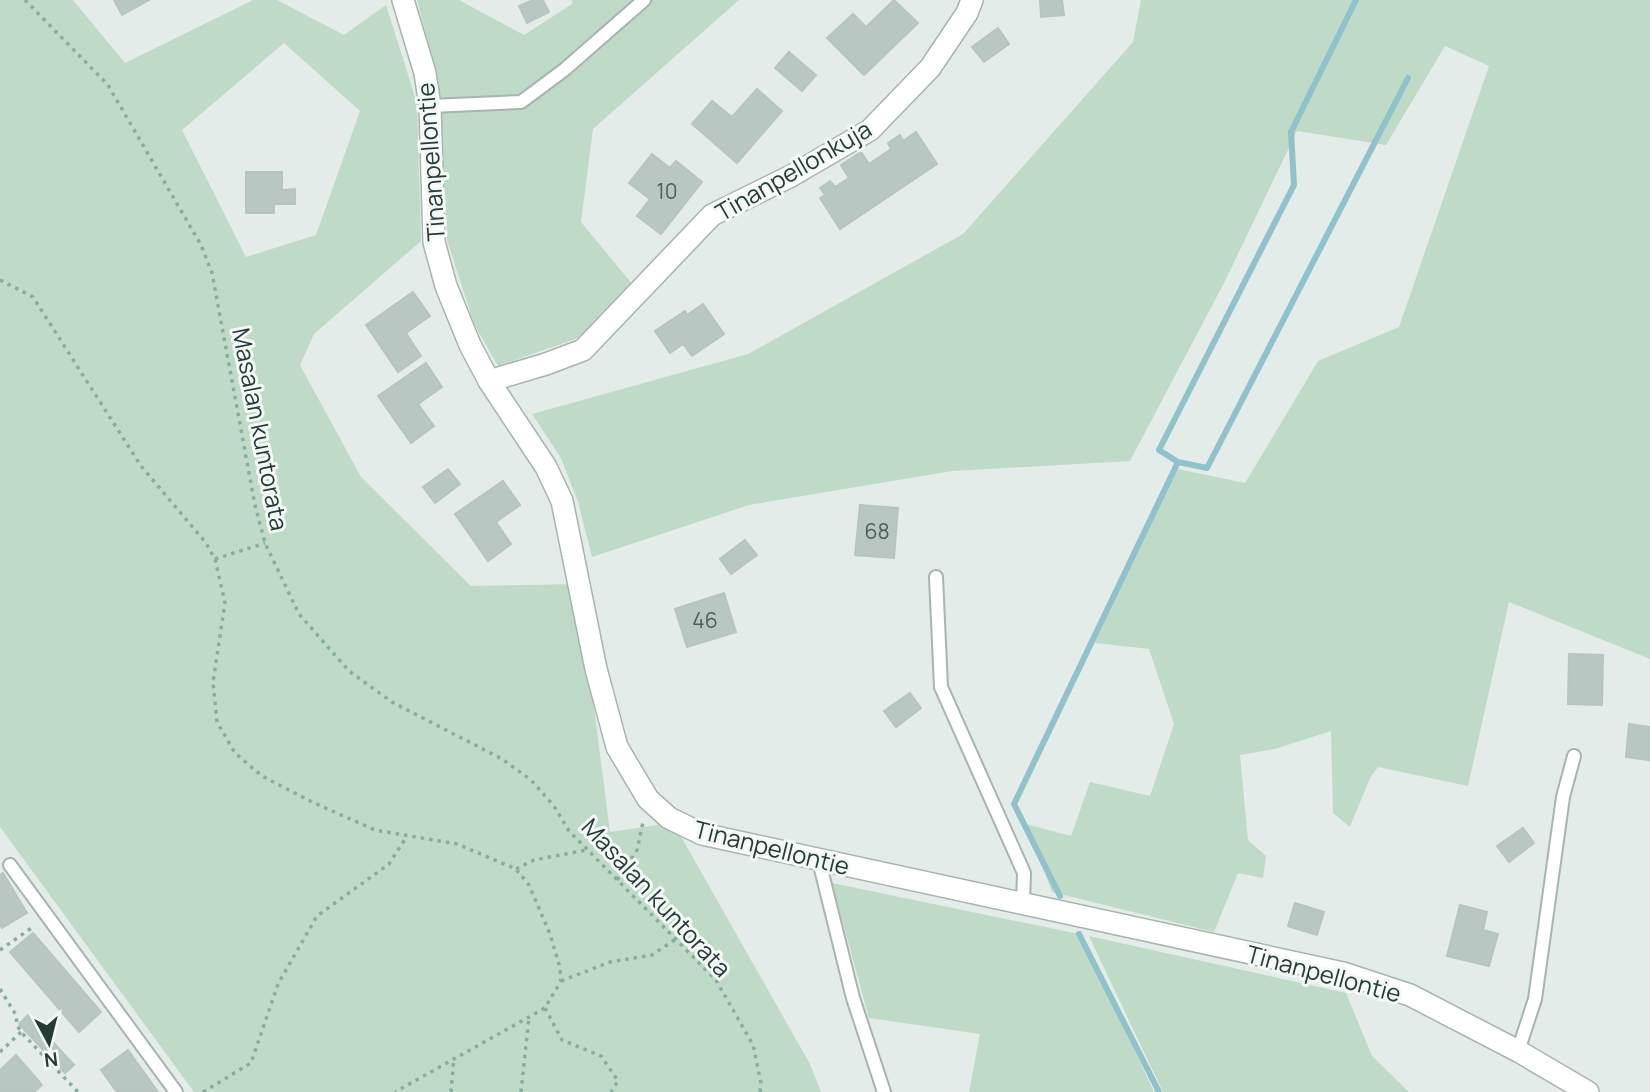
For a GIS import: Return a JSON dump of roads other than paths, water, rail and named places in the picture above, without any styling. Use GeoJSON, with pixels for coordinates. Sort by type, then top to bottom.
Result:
{"type":"FeatureCollection","features":[{"type":"Feature","properties":{"kind":"street","name":"Tinanpellontie"},"geometry":{"type":"LineString","coordinates":[[403,0],[425,74],[430,106],[434,242],[470,345],[489,381],[546,467],[562,501],[596,669],[617,747],[648,799],[669,818],[702,834],[1343,973],[1410,995],[1518,1051],[1588,1092]]}},
{"type":"Feature","properties":{"kind":"street","name":"Tinanpellonkuja"},"geometry":{"type":"LineString","coordinates":[[489,381],[546,365],[583,350],[712,215],[791,176],[870,130],[930,68],[967,13],[972,0]]}},
{"type":"Feature","properties":{"kind":"lane"},"geometry":{"type":"LineString","coordinates":[[430,106],[521,102],[564,70],[643,0]]}},
{"type":"Feature","properties":{"kind":"lane"},"geometry":{"type":"LineString","coordinates":[[936,577],[941,687],[1024,873],[1023,905]]}},
{"type":"Feature","properties":{"kind":"lane"},"geometry":{"type":"LineString","coordinates":[[1518,1051],[1535,999],[1563,797],[1574,756]]}},
{"type":"Feature","properties":{"kind":"lane"},"geometry":{"type":"LineString","coordinates":[[819,861],[853,998],[884,1092]]}},
{"type":"Feature","properties":{"kind":"lane"},"geometry":{"type":"LineString","coordinates":[[10,865],[176,1092]]}},
{"type":"Feature","properties":{"kind":"waterway"},"geometry":{"type":"LineString","coordinates":[[1060,896],[1014,804],[1178,462],[1159,450],[1294,185],[1291,132],[1356,0]]}},
{"type":"Feature","properties":{"kind":"waterway"},"geometry":{"type":"LineString","coordinates":[[1178,462],[1207,468],[1408,78]]}},
{"type":"Feature","properties":{"kind":"waterway"},"geometry":{"type":"LineString","coordinates":[[1079,934],[1159,1092]]}}]}
